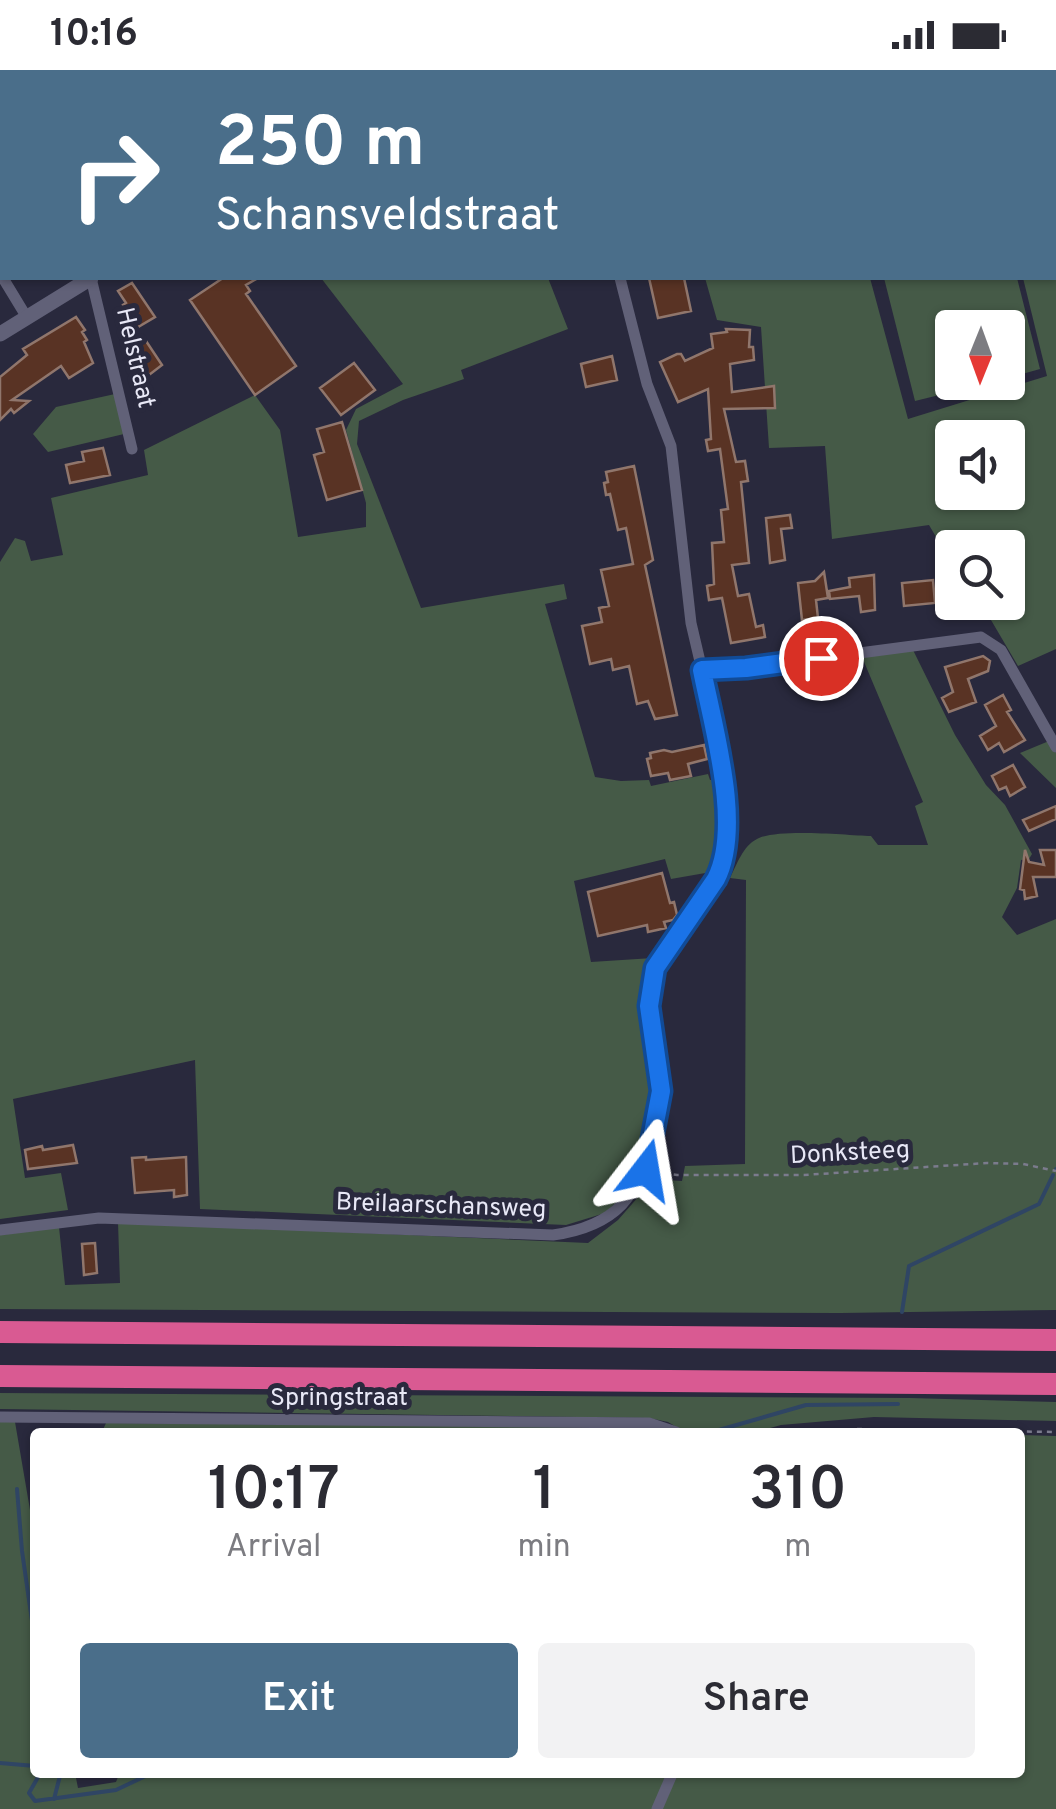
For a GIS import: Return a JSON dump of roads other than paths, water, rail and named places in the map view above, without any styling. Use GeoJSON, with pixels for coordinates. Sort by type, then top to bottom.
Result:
{"type":"FeatureCollection","features":[{"type":"Feature","properties":{"kind":"highway"},"geometry":{"type":"LineString","coordinates":[[0,1332],[1056,1340]]}},
{"type":"Feature","properties":{"kind":"highway"},"geometry":{"type":"LineString","coordinates":[[0,1376],[1056,1384]]}},
{"type":"Feature","properties":{"kind":"street"},"geometry":{"type":"LineString","coordinates":[[4,280],[26,316]]}},
{"type":"Feature","properties":{"kind":"street"},"geometry":{"type":"LineString","coordinates":[[0,334],[88,280]]}},
{"type":"Feature","properties":{"kind":"street","name":"Helstraat"},"geometry":{"type":"LineString","coordinates":[[91,280],[132,449]]}},
{"type":"Feature","properties":{"kind":"street","name":"Breilaarschansweg"},"geometry":{"type":"LineString","coordinates":[[0,1230],[99,1218],[553,1235],[576,1232],[601,1222],[628,1200],[646,1170],[661,1091],[649,1006],[655,968],[716,879],[727,844],[723,788],[690,623],[671,446],[647,384],[621,280]]}},
{"type":"Feature","properties":{"kind":"street"},"geometry":{"type":"LineString","coordinates":[[702,670],[746,668],[981,637],[1000,650],[1056,747]]}},
{"type":"Feature","properties":{"kind":"street","name":"Springstraat"},"geometry":{"type":"LineString","coordinates":[[0,1417],[649,1424],[662,1428]]}},
{"type":"Feature","properties":{"kind":"street"},"geometry":{"type":"LineString","coordinates":[[657,1809],[670,1778]]}},
{"type":"Feature","properties":{"kind":"waterway"},"geometry":{"type":"LineString","coordinates":[[902,1312],[909,1266],[1039,1204],[1053,1175]]}},
{"type":"Feature","properties":{"kind":"waterway"},"geometry":{"type":"LineString","coordinates":[[726,1428],[806,1405],[898,1404]]}},
{"type":"Feature","properties":{"kind":"waterway"},"geometry":{"type":"LineString","coordinates":[[17,1489],[30,1607]]}},
{"type":"Feature","properties":{"kind":"waterway"},"geometry":{"type":"LineString","coordinates":[[0,1763],[30,1766]]}},
{"type":"Feature","properties":{"kind":"waterway"},"geometry":{"type":"LineString","coordinates":[[38,1778],[29,1793],[35,1801],[116,1790],[141,1778]]}},
{"type":"Feature","properties":{"kind":"waterway"},"geometry":{"type":"LineString","coordinates":[[54,1799],[59,1778]]}}]}
